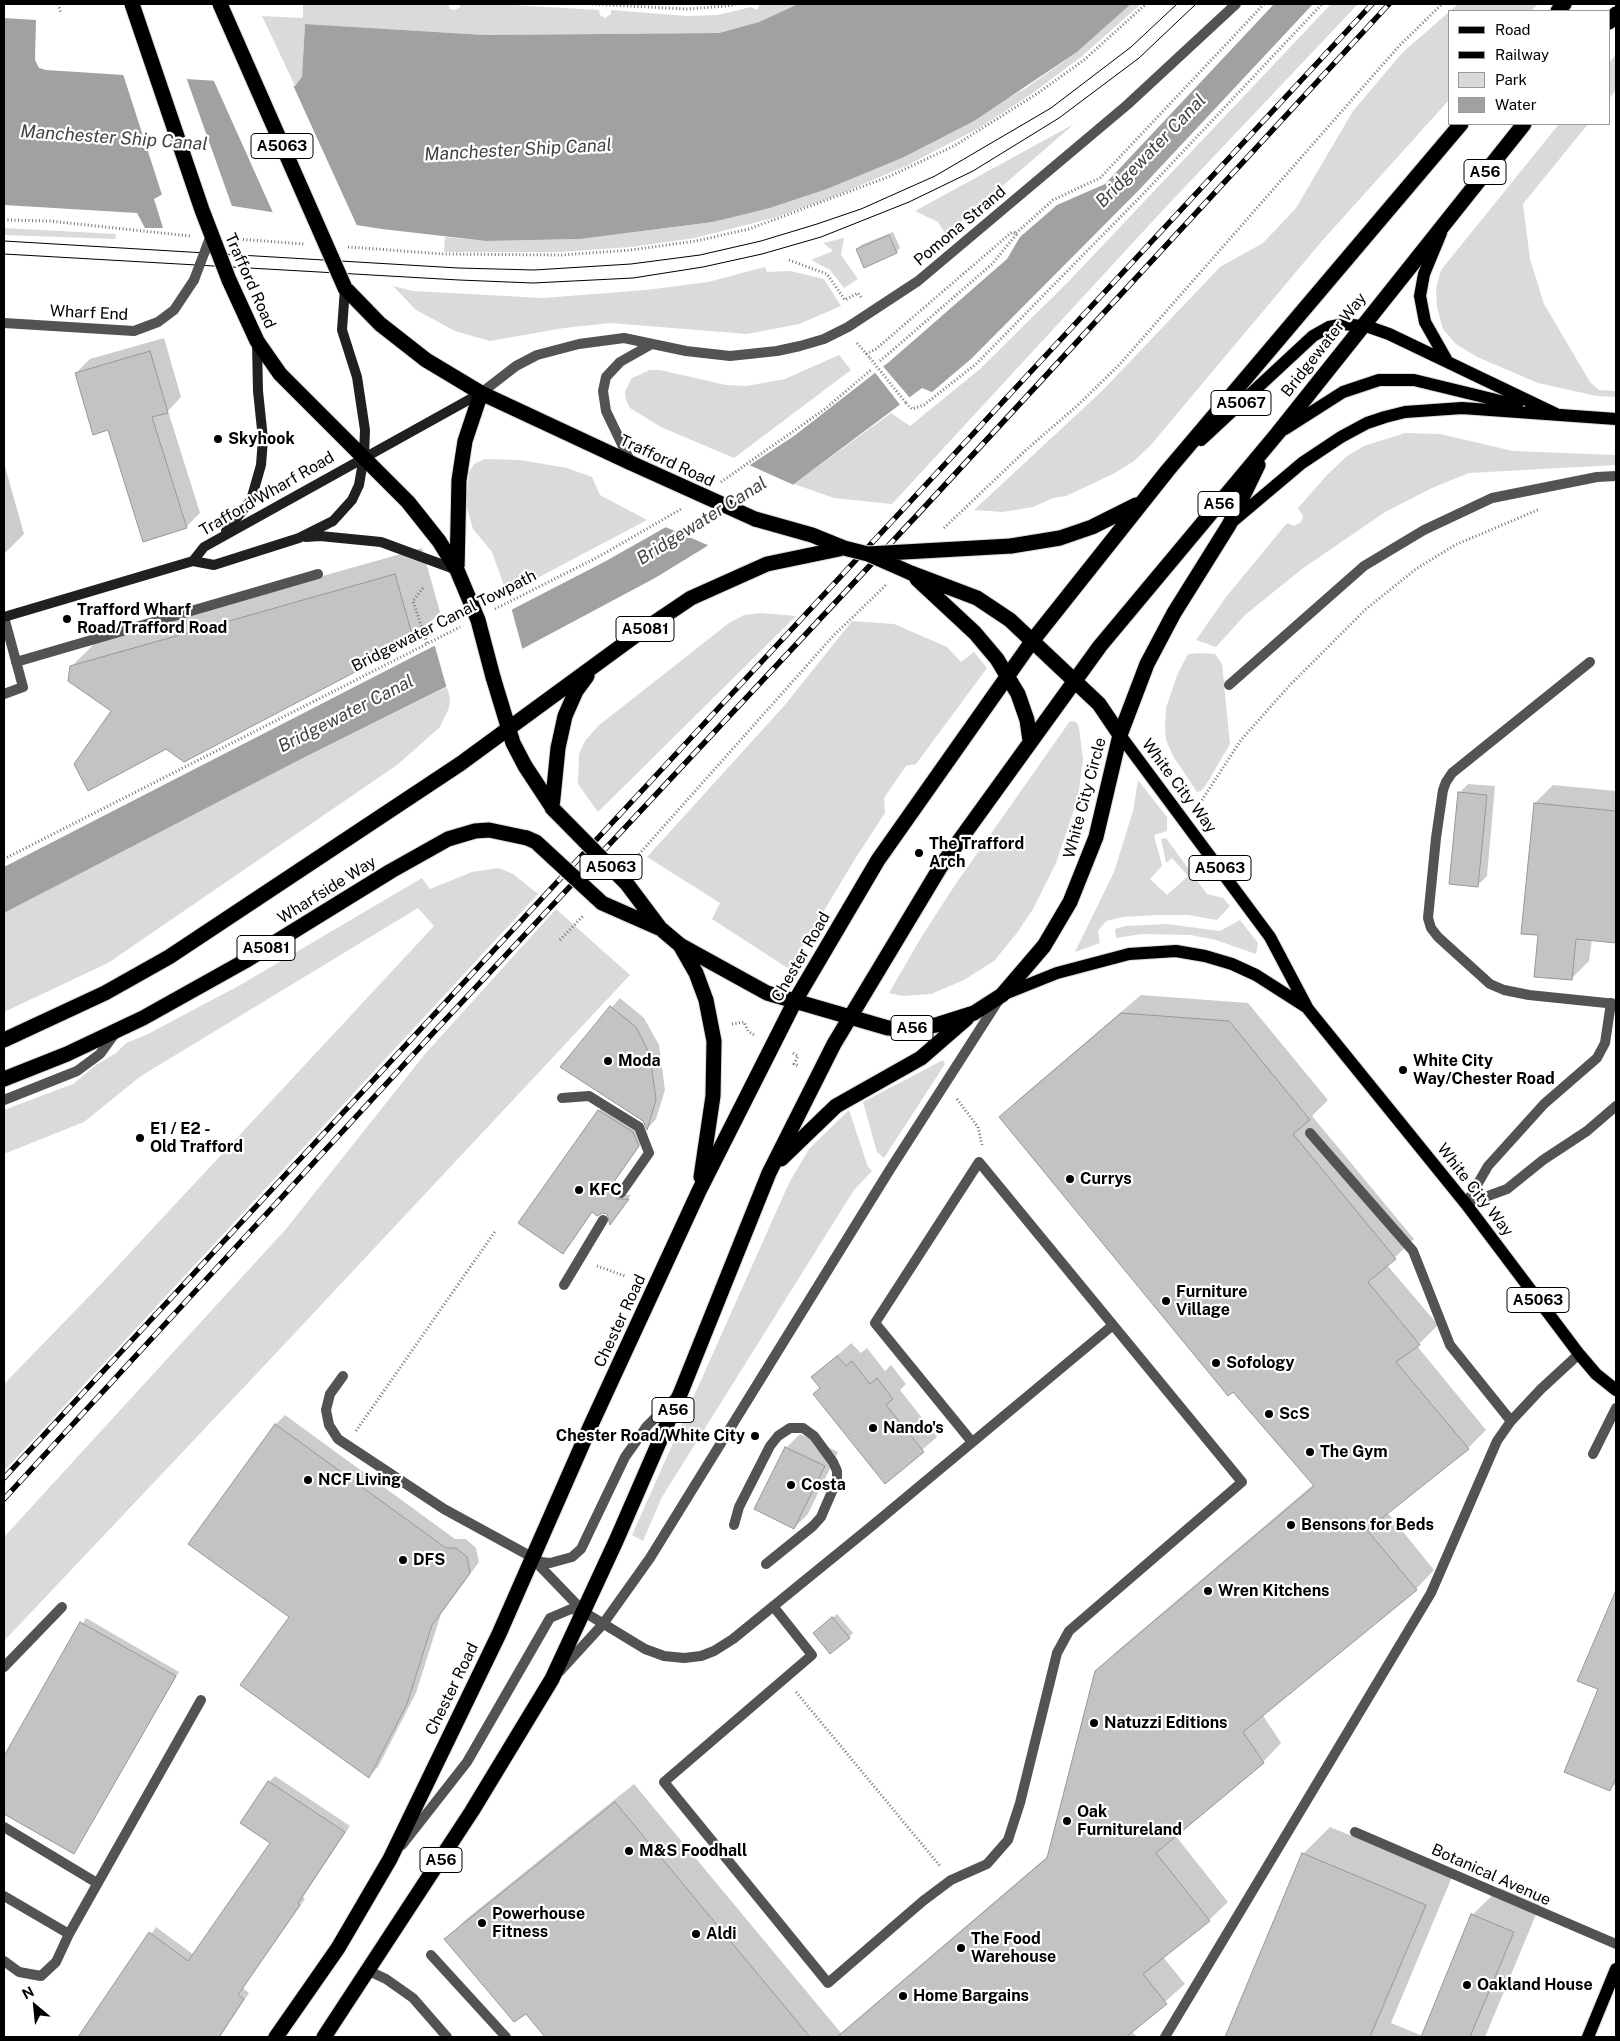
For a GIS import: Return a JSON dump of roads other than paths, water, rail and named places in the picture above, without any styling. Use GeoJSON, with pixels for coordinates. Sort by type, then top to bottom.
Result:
{"type":"FeatureCollection","features":[{"type":"Feature","properties":{"kind":"highway","name":"Trafford Road"},"geometry":{"type":"LineString","coordinates":[[132,4],[211,235],[257,342],[280,374],[364,456],[414,510],[439,541],[457,570],[478,620],[508,729],[525,766],[553,809]]}},
{"type":"Feature","properties":{"kind":"highway","name":"Trafford Road"},"geometry":{"type":"LineString","coordinates":[[220,4],[345,288],[380,324],[409,348],[481,393],[755,519],[812,535],[844,548]]}},
{"type":"Feature","properties":{"kind":"highway","name":"A56"},"geometry":{"type":"LineString","coordinates":[[1033,640],[1168,470],[1460,125]]}},
{"type":"Feature","properties":{"kind":"highway","name":"Bridgewater Way"},"geometry":{"type":"LineString","coordinates":[[1075,679],[1100,646],[1273,439],[1361,326],[1523,125]]}},
{"type":"Feature","properties":{"kind":"highway","name":"Trafford Road"},"geometry":{"type":"LineString","coordinates":[[457,570],[459,480],[465,441],[481,393]]}},
{"type":"Feature","properties":{"kind":"highway"},"geometry":{"type":"LineString","coordinates":[[1120,734],[1151,655],[1178,605],[1229,525],[1273,439]]}},
{"type":"Feature","properties":{"kind":"highway"},"geometry":{"type":"LineString","coordinates":[[868,554],[1011,546],[1047,541],[1092,527],[1142,502]]}},
{"type":"Feature","properties":{"kind":"highway","name":"White City Circle"},"geometry":{"type":"LineString","coordinates":[[508,729],[593,666],[691,598],[768,564],[798,556],[844,548],[868,554],[911,573],[977,598],[1010,620],[1075,679],[1099,704],[1120,734],[1098,828],[1080,882],[1052,934],[1002,995],[974,1013],[936,1025],[909,1029],[888,1028],[767,993],[680,945],[661,929],[627,884],[553,809],[558,748],[565,716],[576,691],[593,666]]}},
{"type":"Feature","properties":{"kind":"highway"},"geometry":{"type":"LineString","coordinates":[[911,573],[988,646],[1018,694],[1027,720],[1030,741]]}},
{"type":"Feature","properties":{"kind":"highway","name":"Chester Road"},"geometry":{"type":"LineString","coordinates":[[276,2037],[338,1948],[390,1859],[498,1634],[699,1191],[795,1001],[878,860],[1007,674],[1033,640]]}},
{"type":"Feature","properties":{"kind":"highway","name":"A56"},"geometry":{"type":"LineString","coordinates":[[324,2037],[472,1811],[552,1679],[584,1612],[681,1392],[769,1173],[818,1074],[850,1016],[941,866],[1075,679]]}},
{"type":"Feature","properties":{"kind":"highway","name":"Wharfside Way"},"geometry":{"type":"LineString","coordinates":[[4,1040],[105,993],[168,957],[428,785],[508,729]]}},
{"type":"Feature","properties":{"kind":"highway","name":"Wharfside Way"},"geometry":{"type":"LineString","coordinates":[[4,1079],[117,1032],[244,962],[391,870],[448,838],[475,831],[489,830],[527,838],[536,842],[602,903],[661,929]]}},
{"type":"Feature","properties":{"kind":"highway","name":"A56"},"geometry":{"type":"LineString","coordinates":[[680,945],[696,974],[706,1000],[714,1041],[713,1096],[699,1191]]}},
{"type":"Feature","properties":{"kind":"highway","name":"A56"},"geometry":{"type":"LineString","coordinates":[[769,1173],[794,1144],[829,1112],[920,1058],[974,1013]]}},
{"type":"Feature","properties":{"kind":"main road"},"geometry":{"type":"LineString","coordinates":[[1445,221],[1424,274],[1420,296],[1425,322],[1446,359]]}},
{"type":"Feature","properties":{"kind":"main road","name":"A5067"},"geometry":{"type":"LineString","coordinates":[[1168,470],[1313,336],[1336,325],[1361,326],[1389,334],[1446,359],[1556,414]]}},
{"type":"Feature","properties":{"kind":"main road","name":"A5067"},"geometry":{"type":"LineString","coordinates":[[1273,439],[1343,392],[1379,380],[1414,380],[1556,414],[1616,419]]}},
{"type":"Feature","properties":{"kind":"main road"},"geometry":{"type":"LineString","coordinates":[[1229,525],[1302,463],[1367,423],[1405,412],[1462,408],[1556,414]]}},
{"type":"Feature","properties":{"kind":"main road","name":"White City Way"},"geometry":{"type":"LineString","coordinates":[[1120,734],[1270,937],[1308,1009],[1466,1204],[1579,1354],[1596,1374],[1616,1390]]}},
{"type":"Feature","properties":{"kind":"main road","name":"White City Way"},"geometry":{"type":"LineString","coordinates":[[1002,995],[1057,973],[1129,954],[1176,951],[1205,956],[1232,964],[1256,975],[1308,1009]]}},
{"type":"Feature","properties":{"kind":"main road"},"geometry":{"type":"LineString","coordinates":[[1588,2037],[1616,1968]]}},
{"type":"Feature","properties":{"kind":"street","name":"Pomona Strand"},"geometry":{"type":"LineString","coordinates":[[481,393],[516,366],[537,355],[559,349],[624,338],[650,345],[730,356],[756,354],[800,346],[848,327],[918,281],[1127,105],[1236,4]]}},
{"type":"Feature","properties":{"kind":"street","name":"Wharf End"},"geometry":{"type":"LineString","coordinates":[[4,323],[134,331],[158,322],[174,310],[194,280],[211,235]]}},
{"type":"Feature","properties":{"kind":"street"},"geometry":{"type":"LineString","coordinates":[[193,561],[214,565],[299,538],[333,521],[352,500],[359,485],[364,456],[365,430],[357,377],[342,330],[345,288]]}},
{"type":"Feature","properties":{"kind":"street"},"geometry":{"type":"LineString","coordinates":[[216,540],[236,521],[250,500],[261,465],[263,439],[258,391],[257,342]]}},
{"type":"Feature","properties":{"kind":"street"},"geometry":{"type":"LineString","coordinates":[[631,463],[606,411],[603,392],[606,377],[620,362],[650,345]]}},
{"type":"Feature","properties":{"kind":"street","name":"Trafford Wharf Road"},"geometry":{"type":"LineString","coordinates":[[4,617],[193,561],[204,547],[216,540],[364,456],[481,393]]}},
{"type":"Feature","properties":{"kind":"street"},"geometry":{"type":"LineString","coordinates":[[1229,685],[1364,566],[1424,530],[1492,498],[1597,477],[1616,476]]}},
{"type":"Feature","properties":{"kind":"street"},"geometry":{"type":"LineString","coordinates":[[299,538],[320,536],[381,542],[457,570]]}},
{"type":"Feature","properties":{"kind":"street"},"geometry":{"type":"LineString","coordinates":[[16,662],[318,574]]}},
{"type":"Feature","properties":{"kind":"street"},"geometry":{"type":"LineString","coordinates":[[4,617],[23,687],[4,694]]}},
{"type":"Feature","properties":{"kind":"street"},"geometry":{"type":"LineString","coordinates":[[1466,1204],[1488,1166],[1544,1104],[1597,1058],[1605,1043],[1614,1004],[1529,995],[1504,990],[1490,984],[1434,933],[1428,918],[1437,828],[1443,790],[1452,773],[1590,662]]}},
{"type":"Feature","properties":{"kind":"street"},"geometry":{"type":"LineString","coordinates":[[552,1679],[603,1624],[658,1545],[889,1171],[1002,995]]}},
{"type":"Feature","properties":{"kind":"street"},"geometry":{"type":"LineString","coordinates":[[4,1100],[77,1072],[100,1054],[117,1032]]}},
{"type":"Feature","properties":{"kind":"street"},"geometry":{"type":"LineString","coordinates":[[562,1098],[589,1096],[639,1127],[649,1153],[621,1193]]}},
{"type":"Feature","properties":{"kind":"street"},"geometry":{"type":"LineString","coordinates":[[1466,1204],[1507,1189],[1544,1160],[1587,1131],[1616,1106]]}},
{"type":"Feature","properties":{"kind":"street"},"geometry":{"type":"LineString","coordinates":[[1310,1133],[1413,1251],[1450,1345],[1511,1421]]}},
{"type":"Feature","properties":{"kind":"street"},"geometry":{"type":"LineString","coordinates":[[772,1606],[812,1655],[664,1782],[828,1983],[923,1901],[951,1880],[987,1864],[1008,1840],[1020,1803],[1057,1654],[1069,1631],[1242,1482],[979,1162],[876,1323],[972,1442]]}},
{"type":"Feature","properties":{"kind":"street"},"geometry":{"type":"LineString","coordinates":[[564,1285],[602,1220]]}},
{"type":"Feature","properties":{"kind":"street"},"geometry":{"type":"LineString","coordinates":[[532,1558],[584,1612],[623,1637],[664,1656],[702,1656],[714,1651],[733,1638],[1113,1325]]}},
{"type":"Feature","properties":{"kind":"street"},"geometry":{"type":"LineString","coordinates":[[1165,2037],[1431,1593],[1497,1441],[1511,1421],[1541,1389],[1579,1354]]}},
{"type":"Feature","properties":{"kind":"street"},"geometry":{"type":"LineString","coordinates":[[343,1376],[330,1394],[326,1410],[333,1432],[345,1445],[444,1509],[541,1562],[561,1562],[572,1557],[581,1549],[625,1457],[647,1426],[681,1392]]}},
{"type":"Feature","properties":{"kind":"street"},"geometry":{"type":"LineString","coordinates":[[1593,1454],[1616,1408]]}},
{"type":"Feature","properties":{"kind":"street"},"geometry":{"type":"LineString","coordinates":[[734,1524],[739,1507],[770,1446],[778,1436],[790,1428],[803,1428],[814,1436],[833,1462],[837,1471],[837,1480],[820,1517],[813,1526],[766,1564]]}},
{"type":"Feature","properties":{"kind":"street"},"geometry":{"type":"LineString","coordinates":[[4,1667],[62,1607]]}},
{"type":"Feature","properties":{"kind":"street"},"geometry":{"type":"LineString","coordinates":[[390,1859],[432,1809],[467,1762],[550,1618],[571,1609],[584,1612]]}},
{"type":"Feature","properties":{"kind":"street"},"geometry":{"type":"LineString","coordinates":[[4,1962],[19,1972],[41,1976],[56,1962],[97,1883],[201,1700]]}},
{"type":"Feature","properties":{"kind":"street"},"geometry":{"type":"LineString","coordinates":[[4,1827],[97,1883]]}},
{"type":"Feature","properties":{"kind":"street","name":"Botanical Avenue"},"geometry":{"type":"LineString","coordinates":[[1355,1832],[1616,1944]]}},
{"type":"Feature","properties":{"kind":"street"},"geometry":{"type":"LineString","coordinates":[[4,1896],[69,1934]]}},
{"type":"Feature","properties":{"kind":"street"},"geometry":{"type":"LineString","coordinates":[[431,1956],[506,2037]]}},
{"type":"Feature","properties":{"kind":"street"},"geometry":{"type":"LineString","coordinates":[[369,1971],[386,1979],[414,1998],[447,2037]]}},
{"type":"Feature","properties":{"kind":"water","name":"Manchester Ship Canal"},"geometry":{"type":"Polygon","coordinates":[[[798,4],[1131,4],[1077,52],[974,121],[902,158],[827,189],[770,208],[713,222],[580,239],[486,241],[382,229],[161,195],[154,199],[163,228],[145,228],[137,213],[4,205],[4,18],[36,20],[35,60],[39,68],[46,70],[295,86],[302,77],[305,24],[485,35],[719,33],[759,22],[798,4]]]}},
{"type":"Feature","properties":{"kind":"water","name":"Bridgewater Canal"},"geometry":{"type":"Polygon","coordinates":[[[1274,4],[1313,4],[1140,189],[971,359],[932,392],[922,388],[794,484],[704,548],[655,578],[522,649],[303,758],[4,913],[4,867],[434,646],[511,610],[606,561],[666,527],[753,463],[794,436],[889,362],[1007,259],[1020,237],[1057,205],[1105,184],[1274,4]]]}},
{"type":"Feature","properties":{"kind":"tram line"},"geometry":{"type":"LineString","coordinates":[[4,241],[458,268],[534,270],[631,264],[700,255],[761,241],[817,224],[861,209],[935,176],[1051,108],[1131,47],[1177,4]]}},
{"type":"Feature","properties":{"kind":"tram line"},"geometry":{"type":"LineString","coordinates":[[4,254],[533,283],[633,278],[703,267],[762,254],[821,237],[909,202],[973,171],[1059,118],[1139,58],[1196,4]]}},
{"type":"Feature","properties":{"kind":"railway"},"geometry":{"type":"LineString","coordinates":[[4,1478],[1372,4]]}},
{"type":"Feature","properties":{"kind":"railway"},"geometry":{"type":"LineString","coordinates":[[4,1499],[434,1032],[919,513],[1389,4]]}},
{"type":"Feature","properties":{"kind":"place","name":"Skyhook"},"geometry":{"type":"Point","coordinates":[218,439]}},
{"type":"Feature","properties":{"kind":"place","name":"Trafford Wharf Road/Trafford Road"},"geometry":{"type":"Point","coordinates":[67,619]}},
{"type":"Feature","properties":{"kind":"place","name":"The Trafford Arch"},"geometry":{"type":"Point","coordinates":[919,853]}},
{"type":"Feature","properties":{"kind":"place","name":"Moda"},"geometry":{"type":"Point","coordinates":[608,1061]}},
{"type":"Feature","properties":{"kind":"place","name":"White City Way/Chester Road"},"geometry":{"type":"Point","coordinates":[1403,1070]}},
{"type":"Feature","properties":{"kind":"place","name":"E1 / E2 - Old Trafford"},"geometry":{"type":"Point","coordinates":[140,1138]}},
{"type":"Feature","properties":{"kind":"place","name":"Currys"},"geometry":{"type":"Point","coordinates":[1070,1179]}},
{"type":"Feature","properties":{"kind":"place","name":"KFC"},"geometry":{"type":"Point","coordinates":[579,1190]}},
{"type":"Feature","properties":{"kind":"place","name":"Furniture Village"},"geometry":{"type":"Point","coordinates":[1166,1301]}},
{"type":"Feature","properties":{"kind":"place","name":"Sofology"},"geometry":{"type":"Point","coordinates":[1216,1363]}},
{"type":"Feature","properties":{"kind":"place","name":"ScS"},"geometry":{"type":"Point","coordinates":[1269,1414]}},
{"type":"Feature","properties":{"kind":"place","name":"Nando's"},"geometry":{"type":"Point","coordinates":[873,1428]}},
{"type":"Feature","properties":{"kind":"place","name":"Chester Road/White City"},"geometry":{"type":"Point","coordinates":[755,1436]}},
{"type":"Feature","properties":{"kind":"place","name":"The Gym"},"geometry":{"type":"Point","coordinates":[1310,1452]}},
{"type":"Feature","properties":{"kind":"place","name":"NCF Living"},"geometry":{"type":"Point","coordinates":[308,1480]}},
{"type":"Feature","properties":{"kind":"place","name":"Costa"},"geometry":{"type":"Point","coordinates":[791,1485]}},
{"type":"Feature","properties":{"kind":"place","name":"Bensons for Beds"},"geometry":{"type":"Point","coordinates":[1291,1525]}},
{"type":"Feature","properties":{"kind":"place","name":"DFS"},"geometry":{"type":"Point","coordinates":[403,1560]}},
{"type":"Feature","properties":{"kind":"place","name":"Wren Kitchens"},"geometry":{"type":"Point","coordinates":[1208,1591]}},
{"type":"Feature","properties":{"kind":"place","name":"Natuzzi Editions"},"geometry":{"type":"Point","coordinates":[1094,1723]}},
{"type":"Feature","properties":{"kind":"place","name":"Oak Furnitureland"},"geometry":{"type":"Point","coordinates":[1067,1821]}},
{"type":"Feature","properties":{"kind":"place","name":"M&S Foodhall"},"geometry":{"type":"Point","coordinates":[629,1851]}},
{"type":"Feature","properties":{"kind":"place","name":"Powerhouse Fitness"},"geometry":{"type":"Point","coordinates":[482,1923]}},
{"type":"Feature","properties":{"kind":"place","name":"Aldi"},"geometry":{"type":"Point","coordinates":[696,1934]}},
{"type":"Feature","properties":{"kind":"place","name":"The Food Warehouse"},"geometry":{"type":"Point","coordinates":[961,1948]}},
{"type":"Feature","properties":{"kind":"place","name":"Oakland House"},"geometry":{"type":"Point","coordinates":[1467,1985]}},
{"type":"Feature","properties":{"kind":"place","name":"Home Bargains"},"geometry":{"type":"Point","coordinates":[903,1996]}}]}
